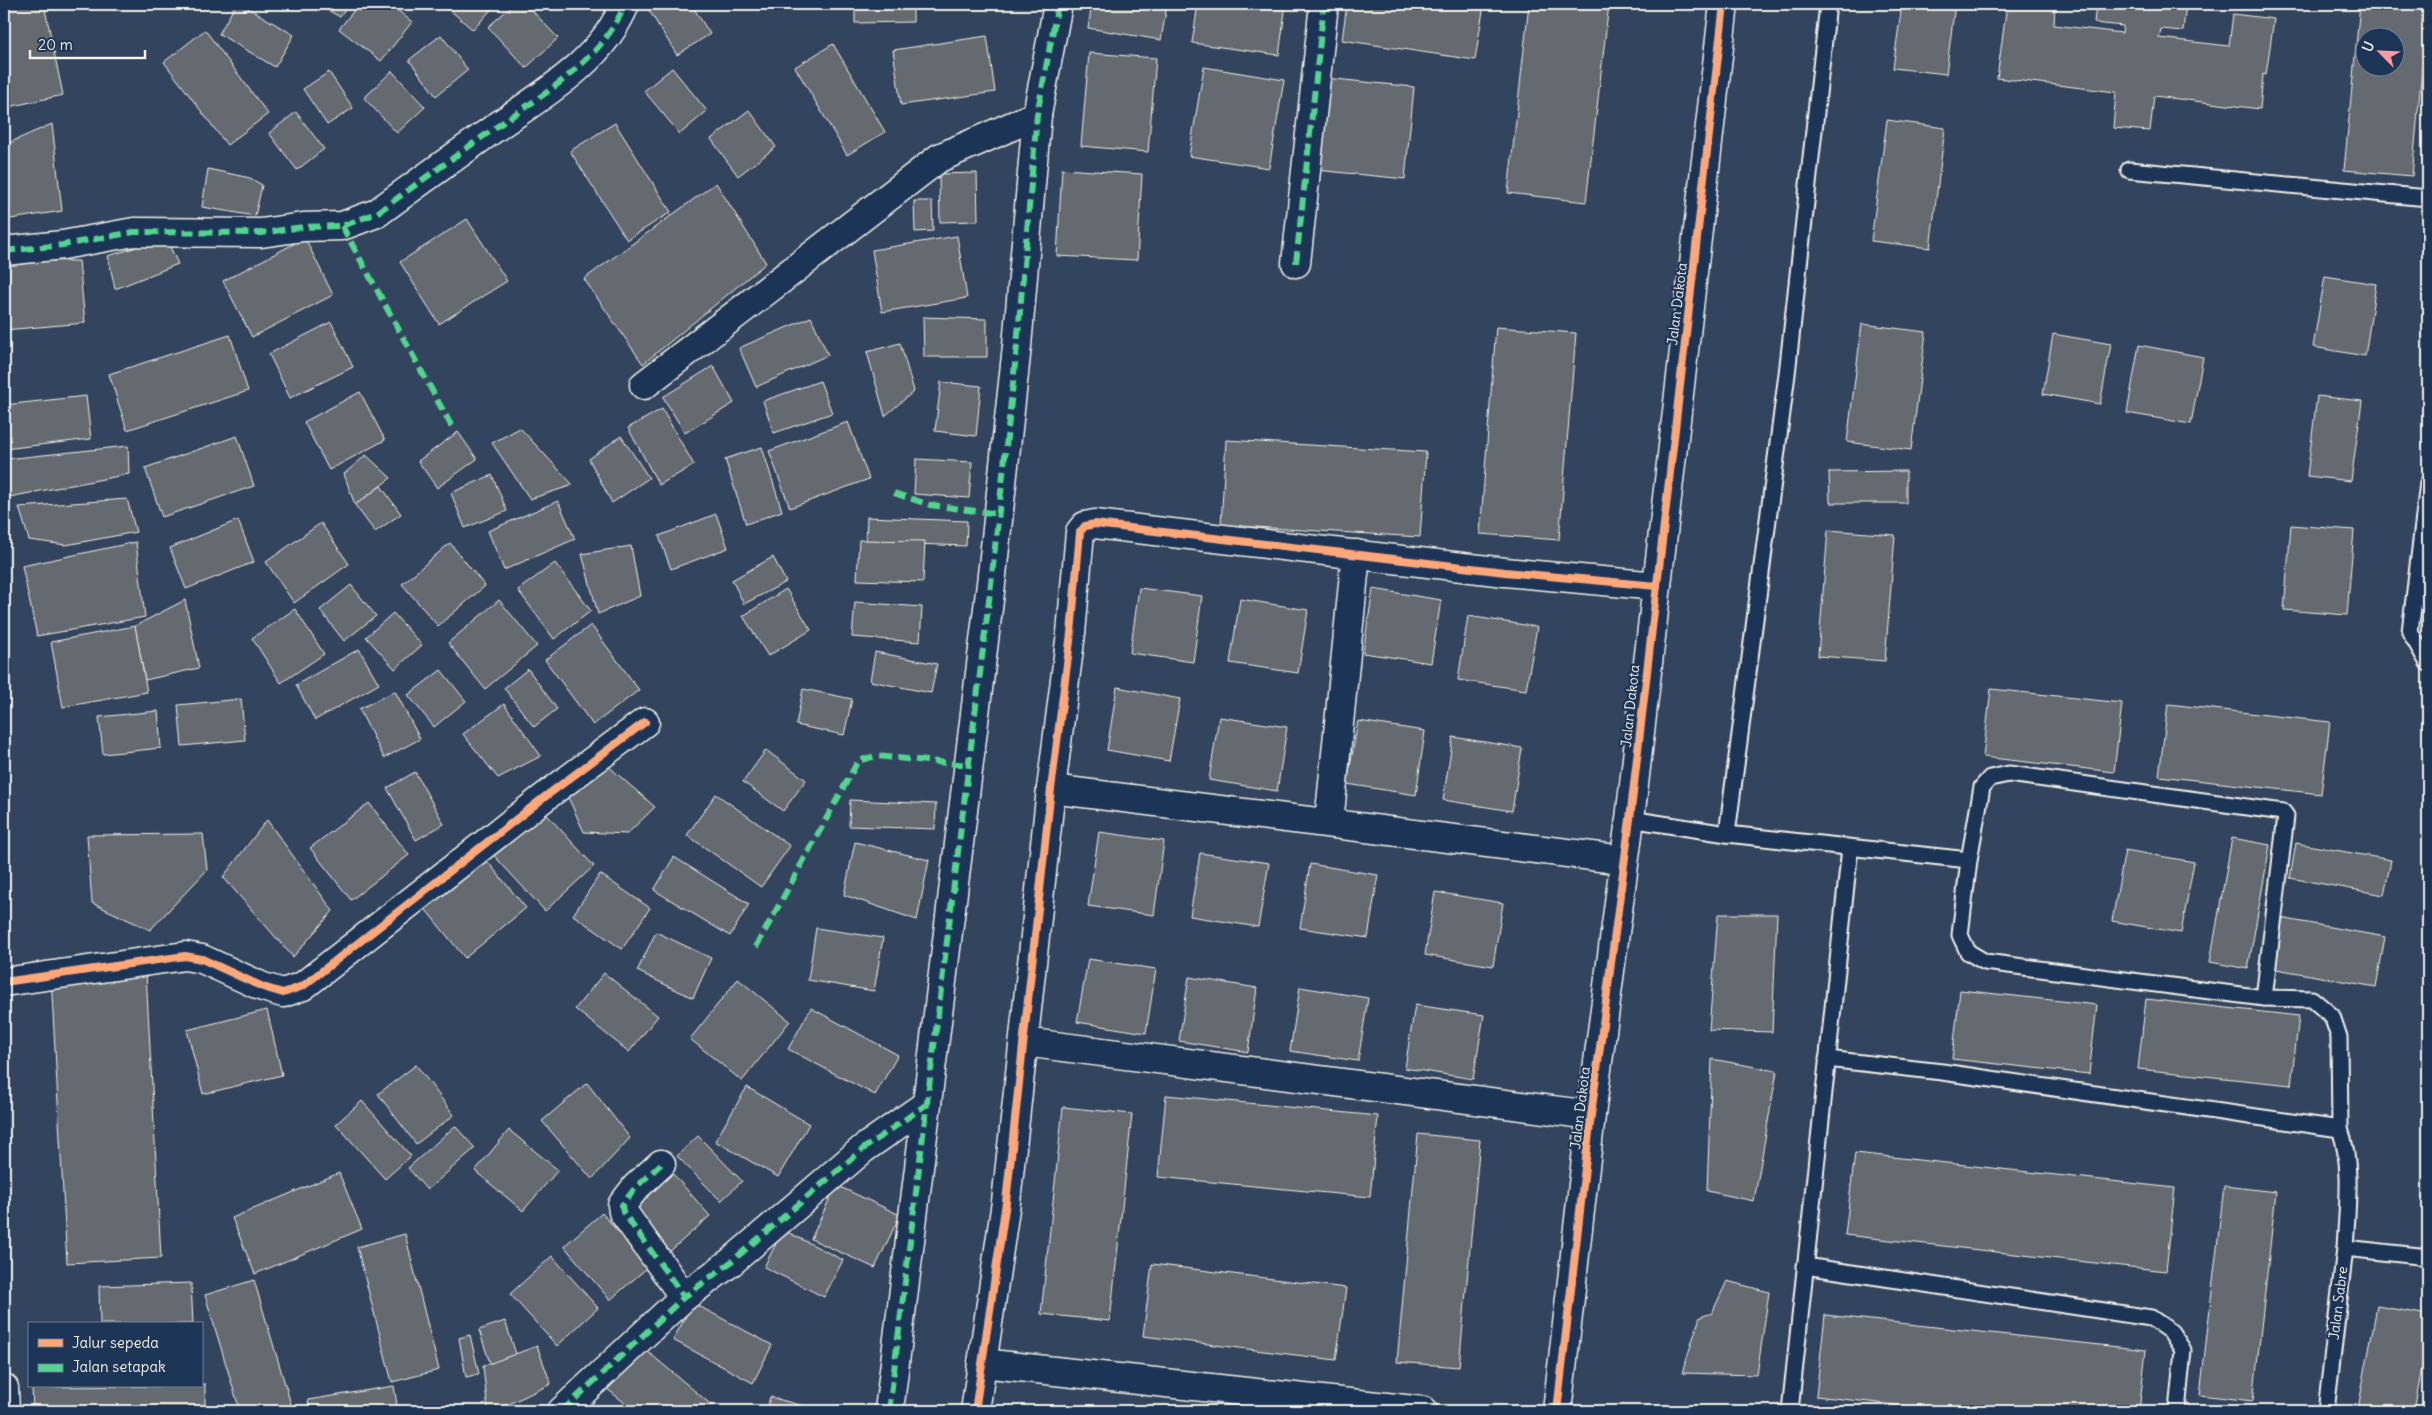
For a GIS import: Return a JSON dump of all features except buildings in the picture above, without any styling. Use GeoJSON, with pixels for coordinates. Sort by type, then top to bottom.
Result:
{"type":"FeatureCollection","features":[{"type":"Feature","properties":{"kind":"main road"},"geometry":{"type":"LineString","coordinates":[[4,251],[62,245],[134,232],[260,233],[303,227],[342,226],[359,220],[376,213],[564,78],[595,51],[611,33],[625,4]]}},
{"type":"Feature","properties":{"kind":"main road"},"geometry":{"type":"LineString","coordinates":[[889,1411],[992,575],[1018,337],[1037,115],[1058,4]]}},
{"type":"Feature","properties":{"kind":"main road"},"geometry":{"type":"LineString","coordinates":[[1296,263],[1324,4]]}},
{"type":"Feature","properties":{"kind":"main road","name":"Jalan Dakota"},"geometry":{"type":"LineString","coordinates":[[1557,1411],[1591,1115],[1630,819],[1724,4]]}},
{"type":"Feature","properties":{"kind":"main road"},"geometry":{"type":"LineString","coordinates":[[644,385],[939,158],[1037,115]]}},
{"type":"Feature","properties":{"kind":"main road"},"geometry":{"type":"LineString","coordinates":[[975,1411],[1006,1202],[1051,789],[1072,633],[1080,532],[1085,526],[1095,524],[1505,572],[1657,586]]}},
{"type":"Feature","properties":{"kind":"main road"},"geometry":{"type":"LineString","coordinates":[[1329,823],[1356,554]]}},
{"type":"Feature","properties":{"kind":"main road"},"geometry":{"type":"LineString","coordinates":[[4,982],[185,956],[202,959],[263,987],[284,993],[303,986],[546,796],[645,722]]}},
{"type":"Feature","properties":{"kind":"main road"},"geometry":{"type":"LineString","coordinates":[[1051,789],[1624,860]]}},
{"type":"Feature","properties":{"kind":"main road"},"geometry":{"type":"LineString","coordinates":[[1024,1042],[1591,1115]]}},
{"type":"Feature","properties":{"kind":"main road"},"geometry":{"type":"LineString","coordinates":[[562,1411],[684,1297],[731,1262],[863,1149],[927,1104]]}},
{"type":"Feature","properties":{"kind":"main road"},"geometry":{"type":"LineString","coordinates":[[661,1164],[636,1187],[622,1204],[623,1212],[684,1297]]}},
{"type":"Feature","properties":{"kind":"main road"},"geometry":{"type":"LineString","coordinates":[[982,1363],[1423,1411]]}},
{"type":"Feature","properties":{"kind":"main road"},"geometry":{"type":"LineString","coordinates":[[4,1388],[6,1411]]}},
{"type":"Feature","properties":{"kind":"lane"},"geometry":{"type":"LineString","coordinates":[[1727,834],[1786,374],[1828,4]]}},
{"type":"Feature","properties":{"kind":"lane"},"geometry":{"type":"LineString","coordinates":[[2129,170],[2428,198]]}},
{"type":"Feature","properties":{"kind":"lane"},"geometry":{"type":"LineString","coordinates":[[2428,483],[2410,632],[2428,663]]}},
{"type":"Feature","properties":{"kind":"lane"},"geometry":{"type":"LineString","coordinates":[[2264,998],[2286,816],[2283,812],[2009,774],[1990,778],[1982,787],[1969,860],[1960,935],[1968,952],[1985,962],[2264,998],[2312,999],[2332,1016],[2338,1037],[2340,1128],[2345,1144],[2345,1248]]}},
{"type":"Feature","properties":{"kind":"lane"},"geometry":{"type":"LineString","coordinates":[[1630,819],[1727,834],[1778,838],[1850,848],[1915,852],[1969,860]]}},
{"type":"Feature","properties":{"kind":"lane"},"geometry":{"type":"LineString","coordinates":[[1790,1411],[1850,848]]}},
{"type":"Feature","properties":{"kind":"lane"},"geometry":{"type":"LineString","coordinates":[[1827,1059],[1942,1072],[2340,1128]]}},
{"type":"Feature","properties":{"kind":"lane","name":"Jalan Sabre"},"geometry":{"type":"LineString","coordinates":[[2326,1411],[2345,1248],[2428,1257]]}},
{"type":"Feature","properties":{"kind":"lane"},"geometry":{"type":"LineString","coordinates":[[1805,1266],[2151,1318],[2171,1332],[2183,1350],[2177,1411]]}},
{"type":"Feature","properties":{"kind":"marked path"},"geometry":{"type":"LineString","coordinates":[[4,251],[63,245],[134,232],[261,233],[303,227],[342,226],[377,213],[568,76],[601,43],[615,25],[625,4]]}},
{"type":"Feature","properties":{"kind":"marked path"},"geometry":{"type":"LineString","coordinates":[[889,1411],[991,584],[1017,346],[1037,115],[1058,4]]}},
{"type":"Feature","properties":{"kind":"marked path"},"geometry":{"type":"LineString","coordinates":[[1296,263],[1324,4]]}},
{"type":"Feature","properties":{"kind":"marked path"},"geometry":{"type":"LineString","coordinates":[[342,226],[452,427]]}},
{"type":"Feature","properties":{"kind":"marked path"},"geometry":{"type":"LineString","coordinates":[[894,493],[930,505],[999,514]]}},
{"type":"Feature","properties":{"kind":"marked path"},"geometry":{"type":"LineString","coordinates":[[756,947],[858,761],[876,756],[969,765]]}},
{"type":"Feature","properties":{"kind":"marked path"},"geometry":{"type":"LineString","coordinates":[[562,1411],[684,1297],[731,1262],[863,1149],[927,1104]]}},
{"type":"Feature","properties":{"kind":"marked path"},"geometry":{"type":"LineString","coordinates":[[661,1164],[636,1187],[622,1205],[623,1212],[684,1297]]}},
{"type":"Feature","properties":{"kind":"cycle path"},"geometry":{"type":"LineString","coordinates":[[1557,1411],[1591,1115],[1630,819],[1724,4]]}},
{"type":"Feature","properties":{"kind":"cycle path"},"geometry":{"type":"LineString","coordinates":[[975,1411],[1006,1202],[1051,789],[1071,633],[1080,532],[1085,526],[1095,524],[1505,572],[1657,586]]}},
{"type":"Feature","properties":{"kind":"cycle path"},"geometry":{"type":"LineString","coordinates":[[4,982],[185,956],[202,959],[263,987],[283,993],[303,986],[546,796],[645,722]]}}]}
